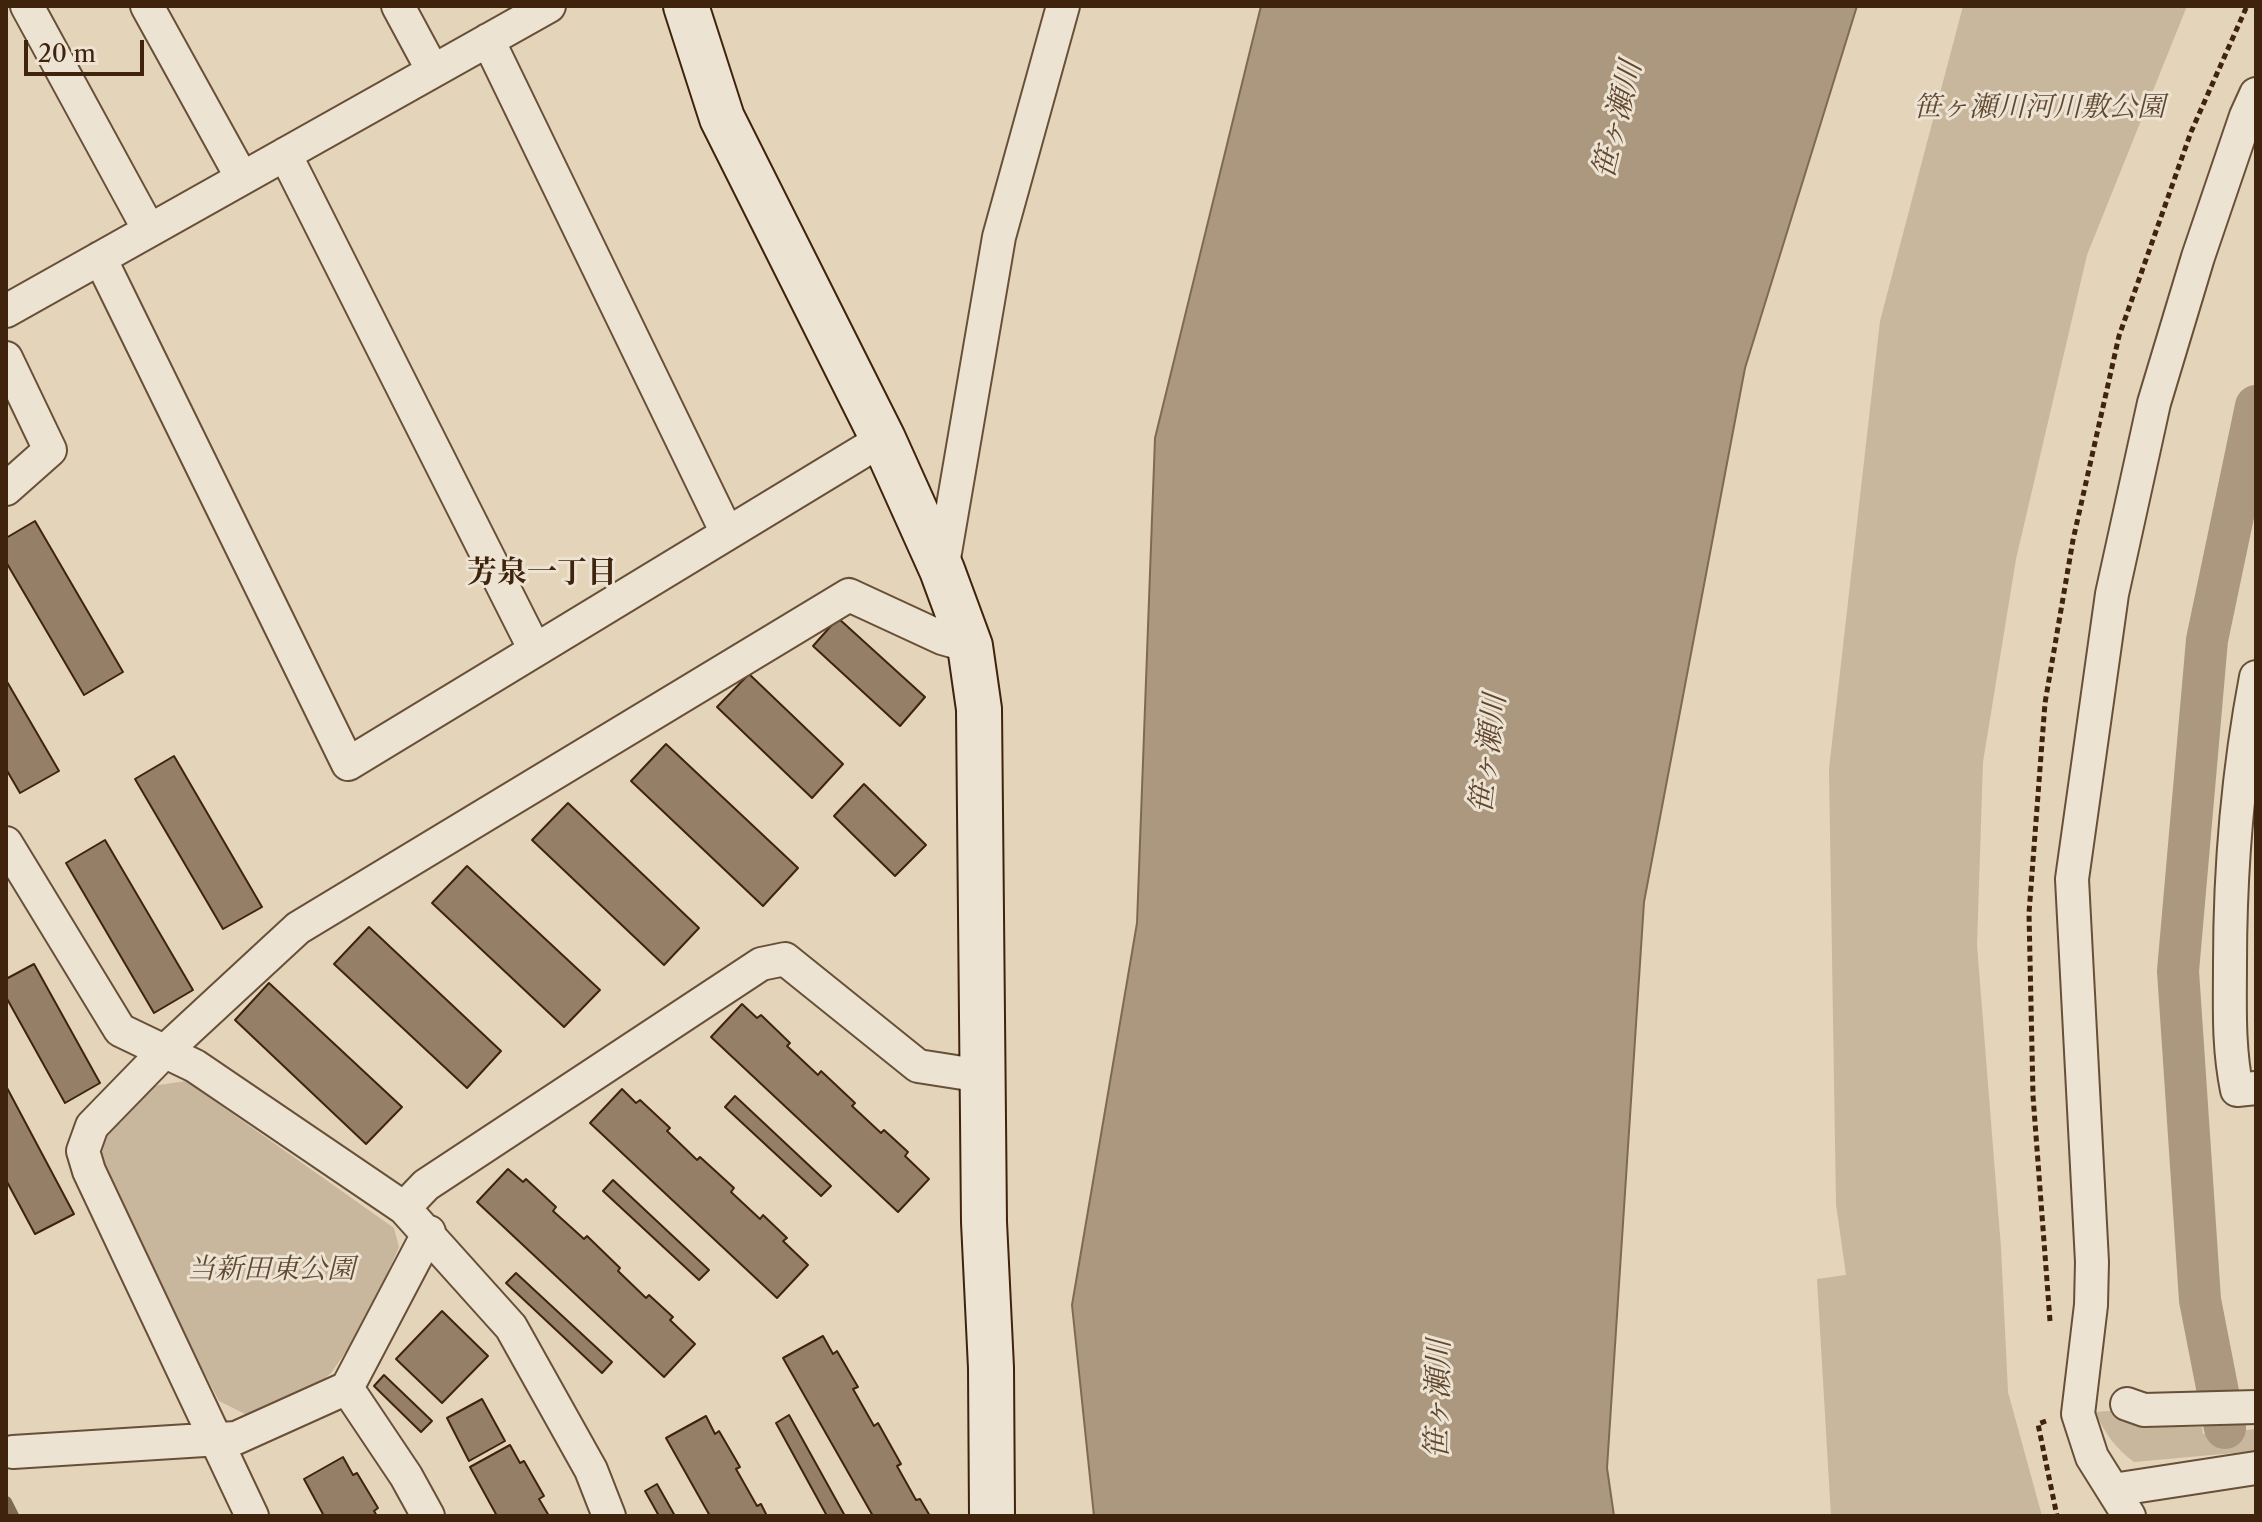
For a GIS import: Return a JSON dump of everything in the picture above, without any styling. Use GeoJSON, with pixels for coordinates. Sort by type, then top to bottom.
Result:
{"type":"FeatureCollection","features":[{"type":"Feature","properties":{"kind":"street"},"geometry":{"type":"LineString","coordinates":[[27,6],[149,230]]}},
{"type":"Feature","properties":{"kind":"street"},"geometry":{"type":"LineString","coordinates":[[147,6],[242,178]]}},
{"type":"Feature","properties":{"kind":"street"},"geometry":{"type":"LineString","coordinates":[[398,6],[433,71]]}},
{"type":"Feature","properties":{"kind":"street"},"geometry":{"type":"LineString","coordinates":[[6,311],[549,6]]}},
{"type":"Feature","properties":{"kind":"street"},"geometry":{"type":"LineString","coordinates":[[686,6],[722,118],[883,439],[942,570],[970,646],[979,709],[984,1222],[991,1368],[992,1516]]}},
{"type":"Feature","properties":{"kind":"street"},"geometry":{"type":"LineString","coordinates":[[942,570],[999,237],[1063,6]]}},
{"type":"Feature","properties":{"kind":"street"},"geometry":{"type":"LineString","coordinates":[[488,40],[727,533]]}},
{"type":"Feature","properties":{"kind":"street"},"geometry":{"type":"LineString","coordinates":[[2256,94],[2198,257],[2154,403],[2112,594],[2072,879],[2092,1262],[2091,1305],[2078,1414],[2092,1457],[2121,1503],[2256,1468]]}},
{"type":"Feature","properties":{"kind":"street"},"geometry":{"type":"LineString","coordinates":[[285,154],[535,650]]}},
{"type":"Feature","properties":{"kind":"street"},"geometry":{"type":"LineString","coordinates":[[100,258],[348,764],[883,439]]}},
{"type":"Feature","properties":{"kind":"street"},"geometry":{"type":"LineString","coordinates":[[6,358],[50,450],[6,489]]}},
{"type":"Feature","properties":{"kind":"street"},"geometry":{"type":"LineString","coordinates":[[252,1516],[89,1171],[83,1151],[92,1126],[165,1051],[298,928],[849,595],[942,638],[970,646]]}},
{"type":"Feature","properties":{"kind":"street"},"geometry":{"type":"LineString","coordinates":[[2256,679],[2243,749],[2243,880],[2230,1053],[2237,1090],[2256,1088]]}},
{"type":"Feature","properties":{"kind":"street"},"geometry":{"type":"LineString","coordinates":[[6,843],[120,1030],[195,1066],[404,1208],[429,1232],[511,1327],[591,1470],[609,1516]]}},
{"type":"Feature","properties":{"kind":"street"},"geometry":{"type":"LineString","coordinates":[[404,1208],[426,1185],[761,964],[785,959],[918,1066],[982,1076]]}},
{"type":"Feature","properties":{"kind":"street"},"geometry":{"type":"LineString","coordinates":[[13,1452],[236,1438],[347,1388],[429,1232]]}},
{"type":"Feature","properties":{"kind":"street"},"geometry":{"type":"LineString","coordinates":[[347,1388],[406,1476],[428,1516]]}},
{"type":"Feature","properties":{"kind":"street"},"geometry":{"type":"LineString","coordinates":[[2127,1404],[2144,1410],[2249,1408]]}},
{"type":"Feature","properties":{"kind":"path"},"geometry":{"type":"LineString","coordinates":[[2084,491],[2097,494]]}},
{"type":"Feature","properties":{"kind":"path"},"geometry":{"type":"LineString","coordinates":[[2034,1122],[2045,1122]]}},
{"type":"Feature","properties":{"kind":"green space","name":"笹ヶ瀬川河川敷公園"},"geometry":{"type":"Polygon","coordinates":[[[1963,6],[2187,6],[2087,255],[2016,559],[1983,762],[1977,945],[2001,1248],[2008,1392],[2042,1516],[1831,1516],[1817,1279],[1846,1275],[1836,1204],[1829,769],[1880,321],[1963,6]]]}},
{"type":"Feature","properties":{"kind":"green space","name":"当新田東公園"},"geometry":{"type":"Polygon","coordinates":[[[186,1081],[394,1228],[399,1247],[364,1326],[331,1373],[305,1397],[247,1415],[219,1401],[94,1158],[104,1130],[152,1086],[186,1081]]]}},
{"type":"Feature","properties":{"kind":"green space"},"geometry":{"type":"Polygon","coordinates":[[[2120,1410],[2140,1426],[2202,1427],[2203,1434],[2256,1429],[2256,1451],[2134,1462],[2111,1440],[2095,1412],[2120,1410]]]}},
{"type":"Feature","properties":{"kind":"water","name":"笹ヶ瀬川"},"geometry":{"type":"Polygon","coordinates":[[[1261,6],[1857,6],[1745,368],[1644,902],[1607,1468],[1614,1516],[1094,1516],[1072,1305],[1137,923],[1155,438],[1261,6]]]}},
{"type":"Feature","properties":{"kind":"building"},"geometry":{"type":"Polygon","coordinates":[[[35,521],[123,672],[84,695],[6,562],[6,538],[35,521]]]}},
{"type":"Feature","properties":{"kind":"building"},"geometry":{"type":"Polygon","coordinates":[[[838,618],[925,697],[900,726],[813,646],[838,618]]]}},
{"type":"Feature","properties":{"kind":"building"},"geometry":{"type":"Polygon","coordinates":[[[749,674],[843,764],[812,798],[717,707],[749,674]]]}},
{"type":"Feature","properties":{"kind":"building"},"geometry":{"type":"Polygon","coordinates":[[[6,680],[59,771],[20,793],[6,769],[6,680]]]}},
{"type":"Feature","properties":{"kind":"building"},"geometry":{"type":"Polygon","coordinates":[[[666,744],[798,868],[763,906],[631,781],[666,744]]]}},
{"type":"Feature","properties":{"kind":"building"},"geometry":{"type":"Polygon","coordinates":[[[174,756],[262,907],[223,929],[135,779],[174,756]]]}},
{"type":"Feature","properties":{"kind":"building"},"geometry":{"type":"Polygon","coordinates":[[[864,784],[926,845],[895,876],[834,816],[864,784]]]}},
{"type":"Feature","properties":{"kind":"building"},"geometry":{"type":"Polygon","coordinates":[[[568,803],[699,928],[664,965],[532,840],[568,803]]]}},
{"type":"Feature","properties":{"kind":"building"},"geometry":{"type":"Polygon","coordinates":[[[105,840],[193,990],[154,1013],[66,863],[105,840]]]}},
{"type":"Feature","properties":{"kind":"building"},"geometry":{"type":"Polygon","coordinates":[[[467,866],[600,990],[564,1027],[432,903],[467,866]]]}},
{"type":"Feature","properties":{"kind":"building"},"geometry":{"type":"Polygon","coordinates":[[[369,927],[501,1051],[467,1088],[334,964],[369,927]]]}},
{"type":"Feature","properties":{"kind":"building"},"geometry":{"type":"Polygon","coordinates":[[[34,964],[100,1083],[65,1103],[6,997],[6,979],[34,964]]]}},
{"type":"Feature","properties":{"kind":"building"},"geometry":{"type":"Polygon","coordinates":[[[269,983],[402,1107],[366,1144],[235,1020],[269,983]]]}},
{"type":"Feature","properties":{"kind":"building"},"geometry":{"type":"Polygon","coordinates":[[[742,1004],[757,1018],[761,1015],[790,1043],[787,1046],[818,1075],[821,1071],[881,1133],[884,1130],[908,1152],[905,1156],[929,1179],[898,1212],[711,1037],[742,1004]]]}},
{"type":"Feature","properties":{"kind":"building"},"geometry":{"type":"Polygon","coordinates":[[[6,1086],[74,1214],[35,1234],[6,1180],[6,1086]]]}},
{"type":"Feature","properties":{"kind":"building"},"geometry":{"type":"Polygon","coordinates":[[[622,1089],[636,1103],[640,1100],[670,1128],[667,1131],[697,1160],[700,1157],[734,1188],[731,1192],[760,1219],[763,1215],[787,1238],[783,1241],[808,1265],[777,1298],[590,1123],[622,1089]]]}},
{"type":"Feature","properties":{"kind":"building"},"geometry":{"type":"Polygon","coordinates":[[[735,1096],[831,1186],[821,1196],[725,1107],[735,1096]]]}},
{"type":"Feature","properties":{"kind":"building"},"geometry":{"type":"Polygon","coordinates":[[[508,1169],[523,1182],[526,1179],[556,1207],[553,1211],[584,1239],[587,1236],[646,1298],[649,1295],[673,1317],[670,1320],[695,1344],[664,1377],[477,1202],[508,1169]]]}},
{"type":"Feature","properties":{"kind":"building"},"geometry":{"type":"Polygon","coordinates":[[[613,1180],[709,1270],[699,1280],[603,1191],[613,1180]]]}},
{"type":"Feature","properties":{"kind":"building"},"geometry":{"type":"Polygon","coordinates":[[[516,1273],[612,1362],[602,1373],[506,1283],[516,1273]]]}},
{"type":"Feature","properties":{"kind":"building"},"geometry":{"type":"Polygon","coordinates":[[[442,1311],[488,1356],[442,1403],[396,1359],[442,1311]]]}},
{"type":"Feature","properties":{"kind":"building"},"geometry":{"type":"Polygon","coordinates":[[[823,1336],[833,1354],[837,1351],[858,1387],[853,1389],[874,1426],[878,1423],[901,1464],[897,1466],[916,1500],[920,1499],[930,1516],[873,1516],[783,1358],[823,1336]]]}},
{"type":"Feature","properties":{"kind":"building"},"geometry":{"type":"Polygon","coordinates":[[[384,1375],[432,1421],[421,1432],[374,1386],[384,1375]]]}},
{"type":"Feature","properties":{"kind":"building"},"geometry":{"type":"Polygon","coordinates":[[[482,1399],[505,1441],[469,1461],[447,1418],[482,1399]]]}},
{"type":"Feature","properties":{"kind":"building"},"geometry":{"type":"Polygon","coordinates":[[[789,1415],[845,1516],[827,1516],[776,1423],[789,1415]]]}},
{"type":"Feature","properties":{"kind":"building"},"geometry":{"type":"Polygon","coordinates":[[[706,1416],[715,1434],[719,1431],[740,1467],[736,1469],[757,1506],[761,1504],[767,1516],[710,1516],[666,1438],[706,1416]]]}},
{"type":"Feature","properties":{"kind":"building"},"geometry":{"type":"Polygon","coordinates":[[[510,1445],[520,1463],[524,1461],[544,1496],[539,1499],[549,1516],[497,1516],[470,1467],[510,1445]]]}},
{"type":"Feature","properties":{"kind":"building"},"geometry":{"type":"Polygon","coordinates":[[[343,1457],[353,1475],[357,1473],[378,1508],[374,1511],[377,1516],[324,1516],[304,1479],[343,1457]]]}},
{"type":"Feature","properties":{"kind":"building"},"geometry":{"type":"Polygon","coordinates":[[[657,1484],[675,1516],[659,1516],[645,1491],[657,1484]]]}},
{"type":"Feature","properties":{"kind":"waterway"},"geometry":{"type":"LineString","coordinates":[[2225,1428],[2200,1300],[2178,971],[2207,640],[2256,406]]}},
{"type":"Feature","properties":{"kind":"waterway"},"geometry":{"type":"LineString","coordinates":[[6,1502],[13,1516]]}},
{"type":"Feature","properties":{"kind":"district","name":"芳泉一丁目"},"geometry":{"type":"Point","coordinates":[542,573]}}]}
